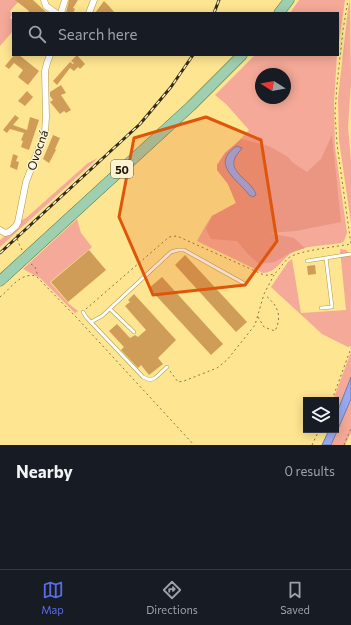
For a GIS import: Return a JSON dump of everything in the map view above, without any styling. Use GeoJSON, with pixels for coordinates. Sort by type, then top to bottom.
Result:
{"type":"FeatureCollection","features":[{"type":"Feature","properties":{"kind":"main road"},"geometry":{"type":"LineString","coordinates":[[280,12],[289,0]]}},
{"type":"Feature","properties":{"kind":"main road","name":"50"},"geometry":{"type":"LineString","coordinates":[[0,282],[191,106],[241,56]]}},
{"type":"Feature","properties":{"kind":"street"},"geometry":{"type":"LineString","coordinates":[[44,0],[46,6],[55,12]]}},
{"type":"Feature","properties":{"kind":"street"},"geometry":{"type":"LineString","coordinates":[[61,12],[65,0]]}},
{"type":"Feature","properties":{"kind":"street"},"geometry":{"type":"LineString","coordinates":[[89,12],[94,0]]}},
{"type":"Feature","properties":{"kind":"street","name":"Ovocná"},"geometry":{"type":"LineString","coordinates":[[0,230],[4,233],[9,232],[16,226],[26,182],[43,136],[46,124],[45,71],[50,56]]}},
{"type":"Feature","properties":{"kind":"lane"},"geometry":{"type":"LineString","coordinates":[[91,322],[102,316],[171,252],[178,250],[184,250],[245,284]]}},
{"type":"Feature","properties":{"kind":"lane"},"geometry":{"type":"LineString","coordinates":[[307,261],[351,254]]}},
{"type":"Feature","properties":{"kind":"lane"},"geometry":{"type":"LineString","coordinates":[[321,308],[332,307],[326,258]]}},
{"type":"Feature","properties":{"kind":"lane"},"geometry":{"type":"LineString","coordinates":[[110,309],[134,332]]}},
{"type":"Feature","properties":{"kind":"lane"},"geometry":{"type":"LineString","coordinates":[[83,312],[143,377],[150,380],[155,378],[167,367]]}},
{"type":"Feature","properties":{"kind":"path"},"geometry":{"type":"LineString","coordinates":[[348,0],[339,61],[336,113],[337,144],[351,247]]}},
{"type":"Feature","properties":{"kind":"path"},"geometry":{"type":"LineString","coordinates":[[77,318],[160,244],[169,237],[173,236],[177,236],[264,275],[274,274]]}},
{"type":"Feature","properties":{"kind":"path"},"geometry":{"type":"LineString","coordinates":[[167,367],[178,382],[216,368],[227,360],[255,325],[264,294],[274,274],[288,258],[297,253],[351,244]]}},
{"type":"Feature","properties":{"kind":"path"},"geometry":{"type":"LineString","coordinates":[[0,297],[14,283],[26,275],[36,276],[77,318],[194,445]]}},
{"type":"Feature","properties":{"kind":"path"},"geometry":{"type":"LineString","coordinates":[[258,317],[264,327],[275,331],[280,322],[278,310],[272,300],[264,294]]}},
{"type":"Feature","properties":{"kind":"path"},"geometry":{"type":"LineString","coordinates":[[333,397],[351,348]]}},
{"type":"Feature","properties":{"kind":"path"},"geometry":{"type":"LineString","coordinates":[[344,445],[351,428]]}},
{"type":"Feature","properties":{"kind":"path"},"geometry":{"type":"LineString","coordinates":[[312,445],[318,433]]}},
{"type":"Feature","properties":{"kind":"highlighted area"},"geometry":{"type":"Polygon","coordinates":[[[206,117],[261,140],[277,241],[245,285],[153,295],[119,217],[134,138],[206,117]]]}},
{"type":"Feature","properties":{"kind":"shaded area"},"geometry":{"type":"Polygon","coordinates":[[[0,0],[20,0],[10,11],[12,14],[10,18],[12,19],[12,32],[0,46],[0,0]]]}},
{"type":"Feature","properties":{"kind":"shaded area"},"geometry":{"type":"Polygon","coordinates":[[[299,0],[345,0],[339,42],[339,12],[291,12],[299,0]]]}},
{"type":"Feature","properties":{"kind":"shaded area"},"geometry":{"type":"Polygon","coordinates":[[[350,0],[351,82],[348,127],[351,161],[351,223],[339,140],[338,98],[350,0]]]}},
{"type":"Feature","properties":{"kind":"shaded area"},"geometry":{"type":"Polygon","coordinates":[[[254,56],[337,56],[334,103],[335,147],[347,233],[344,241],[341,243],[297,250],[273,270],[263,273],[197,241],[212,216],[236,203],[228,184],[217,170],[217,165],[225,153],[249,130],[226,104],[215,95],[254,56]]]}},
{"type":"Feature","properties":{"kind":"shaded area"},"geometry":{"type":"Polygon","coordinates":[[[332,135],[341,222],[296,231],[269,233],[294,238],[305,248],[290,253],[275,262],[259,264],[237,241],[211,239],[206,229],[212,216],[236,203],[228,184],[217,170],[217,165],[225,153],[241,139],[269,146],[288,157],[292,162],[307,172],[321,159],[332,135]],[[226,156],[249,195],[256,192],[238,172],[234,164],[234,159],[226,156]]]}},
{"type":"Feature","properties":{"kind":"shaded area"},"geometry":{"type":"Polygon","coordinates":[[[98,158],[0,247],[0,240],[20,225],[20,221],[26,218],[88,163],[98,158]]]}},
{"type":"Feature","properties":{"kind":"shaded area"},"geometry":{"type":"Polygon","coordinates":[[[77,219],[81,233],[92,247],[50,282],[69,304],[78,311],[75,313],[40,278],[23,269],[77,219]]]}},
{"type":"Feature","properties":{"kind":"shaded area"},"geometry":{"type":"Polygon","coordinates":[[[340,249],[346,250],[351,257],[351,346],[348,347],[322,334],[271,287],[288,262],[292,259],[301,313],[346,310],[340,249]]]}},
{"type":"Feature","properties":{"kind":"shaded area"},"geometry":{"type":"Polygon","coordinates":[[[351,352],[351,377],[339,407],[339,397],[334,397],[351,352]]]}},
{"type":"Feature","properties":{"kind":"shaded area"},"geometry":{"type":"Polygon","coordinates":[[[351,399],[351,433],[345,445],[331,445],[336,433],[339,433],[339,427],[351,399]]]}},
{"type":"Feature","properties":{"kind":"water"},"geometry":{"type":"Polygon","coordinates":[[[237,146],[242,148],[235,158],[235,168],[254,190],[256,195],[253,197],[249,195],[232,176],[226,165],[225,160],[228,154],[237,146]]]}},
{"type":"Feature","properties":{"kind":"water"},"geometry":{"type":"Polygon","coordinates":[[[351,377],[351,399],[339,427],[339,407],[351,377]]]}},
{"type":"Feature","properties":{"kind":"water"},"geometry":{"type":"Polygon","coordinates":[[[328,433],[336,433],[331,445],[322,445],[328,433]]]}},
{"type":"Feature","properties":{"kind":"building"},"geometry":{"type":"Polygon","coordinates":[[[15,0],[33,0],[46,12],[28,12],[29,11],[15,0]]]}},
{"type":"Feature","properties":{"kind":"building"},"geometry":{"type":"Polygon","coordinates":[[[69,0],[78,0],[73,8],[75,9],[74,12],[66,12],[69,0]]]}},
{"type":"Feature","properties":{"kind":"building"},"geometry":{"type":"Polygon","coordinates":[[[104,1],[114,12],[96,12],[104,1]]]}},
{"type":"Feature","properties":{"kind":"building"},"geometry":{"type":"Polygon","coordinates":[[[13,56],[20,56],[39,71],[28,85],[18,77],[23,70],[14,63],[9,69],[5,66],[13,56]]]}},
{"type":"Feature","properties":{"kind":"building"},"geometry":{"type":"Polygon","coordinates":[[[78,56],[85,64],[80,69],[78,67],[74,71],[70,68],[57,85],[53,81],[70,62],[73,64],[74,63],[71,61],[78,56]]]}},
{"type":"Feature","properties":{"kind":"building"},"geometry":{"type":"Polygon","coordinates":[[[61,85],[66,93],[61,95],[71,110],[66,113],[64,111],[60,114],[50,102],[53,100],[50,96],[50,92],[61,85]]]}},
{"type":"Feature","properties":{"kind":"building"},"geometry":{"type":"Polygon","coordinates":[[[27,91],[33,97],[25,106],[18,101],[27,91]]]}},
{"type":"Feature","properties":{"kind":"building"},"geometry":{"type":"Polygon","coordinates":[[[15,115],[19,118],[13,125],[27,130],[30,117],[39,120],[29,150],[21,147],[23,141],[21,140],[24,133],[10,129],[7,133],[3,130],[15,115]]]}},
{"type":"Feature","properties":{"kind":"building"},"geometry":{"type":"Polygon","coordinates":[[[53,135],[60,138],[49,163],[43,159],[53,135]]]}},
{"type":"Feature","properties":{"kind":"building"},"geometry":{"type":"Polygon","coordinates":[[[13,154],[18,156],[16,161],[19,162],[17,170],[10,167],[13,154]]]}},
{"type":"Feature","properties":{"kind":"building"},"geometry":{"type":"Polygon","coordinates":[[[89,250],[106,270],[68,302],[51,282],[89,250]]]}},
{"type":"Feature","properties":{"kind":"building"},"geometry":{"type":"Polygon","coordinates":[[[185,255],[247,322],[236,332],[175,265],[185,255]]]}},
{"type":"Feature","properties":{"kind":"building"},"geometry":{"type":"Polygon","coordinates":[[[315,265],[316,274],[308,275],[307,266],[315,265]]]}},
{"type":"Feature","properties":{"kind":"building"},"geometry":{"type":"Polygon","coordinates":[[[162,277],[223,344],[211,355],[149,288],[162,277]]]}},
{"type":"Feature","properties":{"kind":"building"},"geometry":{"type":"Polygon","coordinates":[[[134,294],[176,340],[158,358],[163,364],[149,375],[141,365],[138,368],[121,350],[124,347],[109,331],[117,324],[130,338],[135,335],[138,337],[146,330],[125,306],[130,302],[128,300],[134,294]]]}},
{"type":"Feature","properties":{"kind":"railway"},"geometry":{"type":"LineString","coordinates":[[214,12],[219,0]]}},
{"type":"Feature","properties":{"kind":"railway"},"geometry":{"type":"LineString","coordinates":[[0,253],[140,124],[171,87],[192,56]]}}]}
